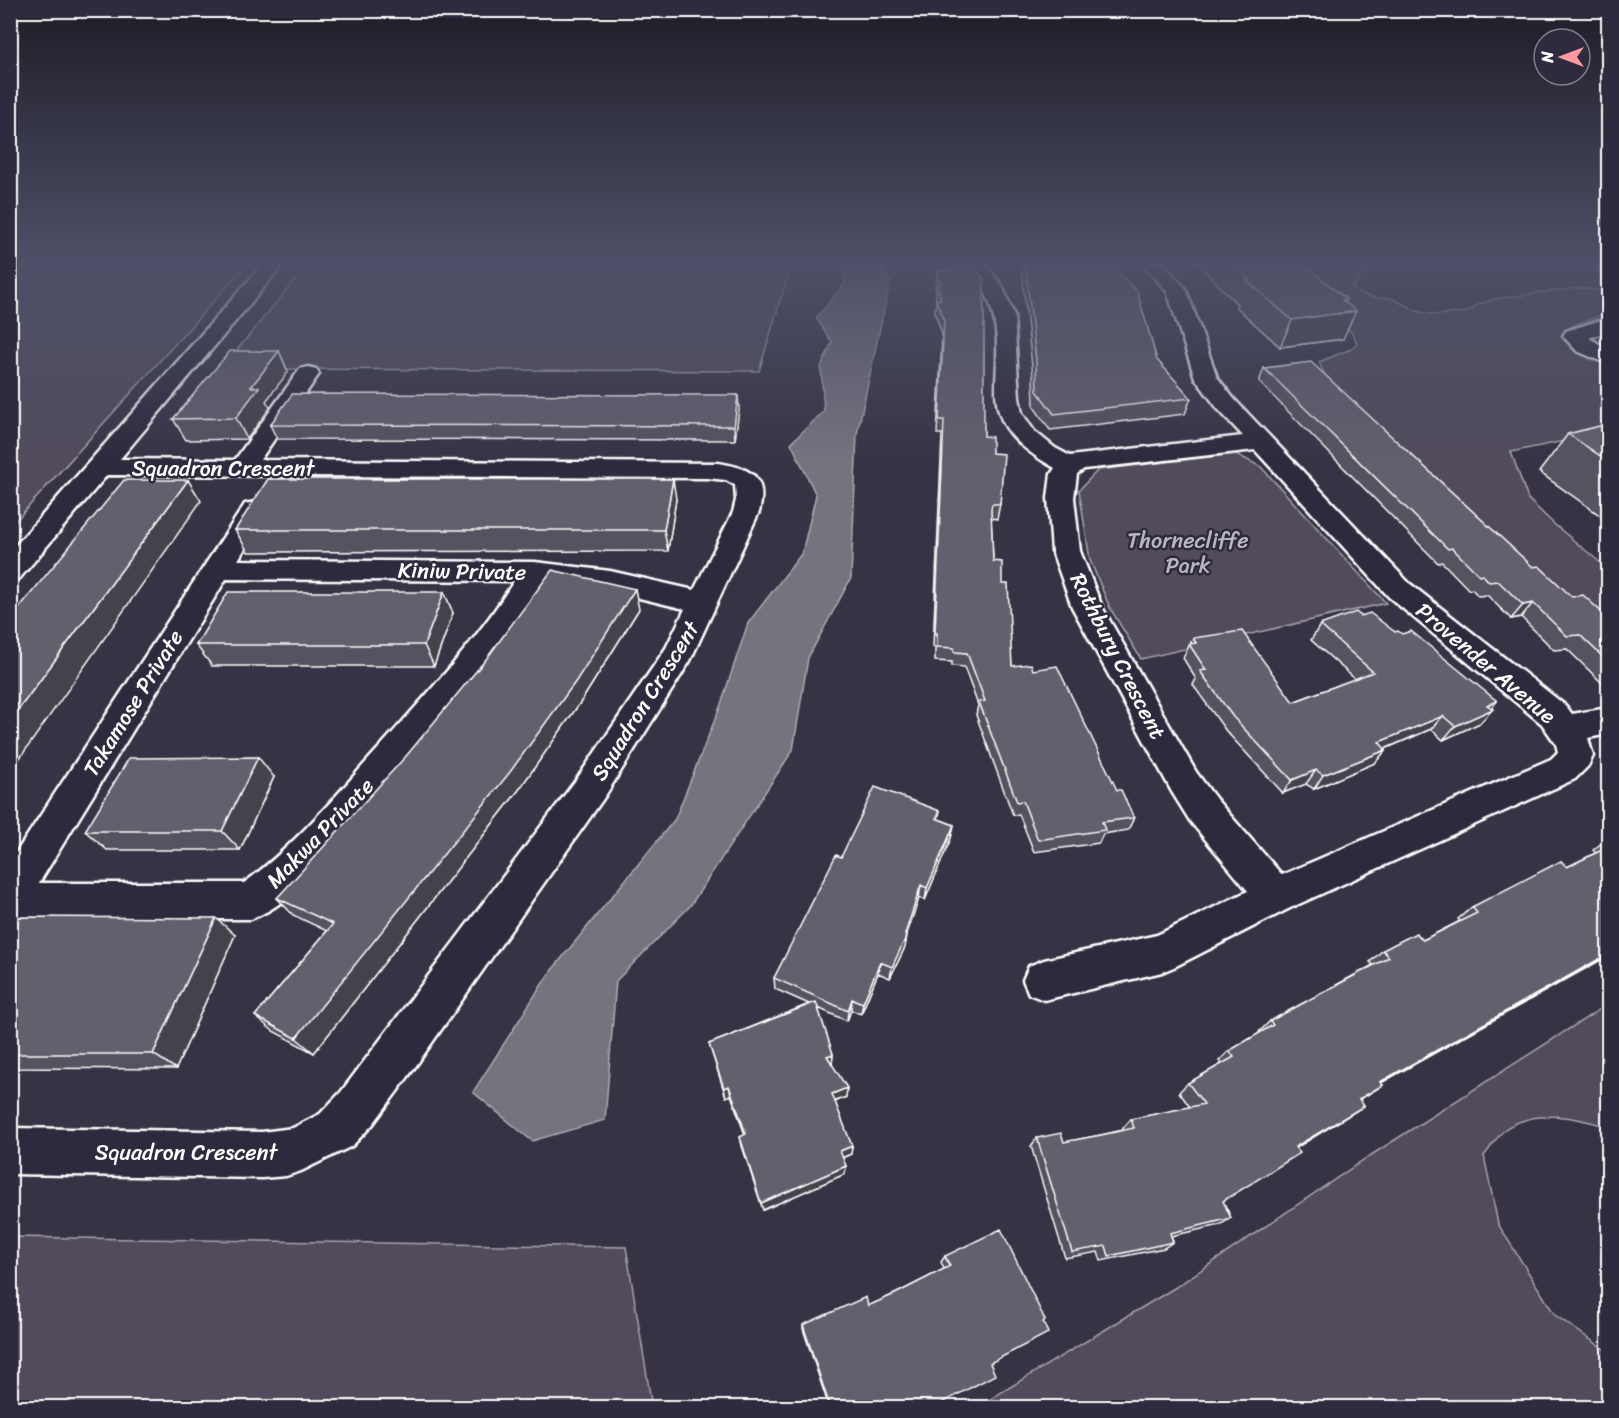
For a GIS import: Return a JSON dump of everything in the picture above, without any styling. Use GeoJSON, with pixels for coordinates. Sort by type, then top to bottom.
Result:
{"type":"FeatureCollection","features":[{"type":"Feature","properties":{"kind":"street"},"geometry":{"type":"LineString","coordinates":[[10,571],[220,328]]}},
{"type":"Feature","properties":{"kind":"street"},"geometry":{"type":"LineString","coordinates":[[1005,328],[1007,401],[1015,424],[1024,436],[1069,466],[1098,459],[1260,442]]}},
{"type":"Feature","properties":{"kind":"street","name":"Provender Avenue"},"geometry":{"type":"LineString","coordinates":[[1044,980],[1162,953],[1276,896],[1563,769],[1575,756],[1572,740],[1554,715],[1399,590],[1260,442],[1206,378],[1189,328]]}},
{"type":"Feature","properties":{"kind":"street"},"geometry":{"type":"LineString","coordinates":[[1596,328],[1574,336],[1585,346],[1608,357]]}},
{"type":"Feature","properties":{"kind":"street"},"geometry":{"type":"LineString","coordinates":[[242,468],[308,374]]}},
{"type":"Feature","properties":{"kind":"street","name":"Rothbury Crescent"},"geometry":{"type":"LineString","coordinates":[[1069,466],[1062,481],[1061,498],[1066,551],[1087,607],[1184,782],[1203,810],[1276,896]]}},
{"type":"Feature","properties":{"kind":"street","name":"Squadron Crescent"},"geometry":{"type":"LineString","coordinates":[[10,1151],[274,1154],[301,1148],[336,1130],[357,1108],[395,1059],[592,786],[679,653],[746,512],[751,496],[750,486],[745,479],[735,473],[707,470],[101,468]]}},
{"type":"Feature","properties":{"kind":"street","name":"Takamose Private"},"geometry":{"type":"LineString","coordinates":[[10,896],[255,510]]}},
{"type":"Feature","properties":{"kind":"street","name":"Kiniw Private"},"geometry":{"type":"LineString","coordinates":[[218,569],[535,572],[610,581],[704,603]]}},
{"type":"Feature","properties":{"kind":"street","name":"Makwa Private"},"geometry":{"type":"LineString","coordinates":[[10,902],[251,901],[284,876],[318,842],[465,672],[506,620],[535,572]]}},
{"type":"Feature","properties":{"kind":"street"},"geometry":{"type":"LineString","coordinates":[[1564,729],[1608,721]]}},
{"type":"Feature","properties":{"kind":"shaded area"},"geometry":{"type":"Polygon","coordinates":[[[823,328],[880,328],[857,434],[851,578],[808,658],[793,750],[690,906],[616,981],[605,1120],[532,1141],[473,1092],[548,975],[675,819],[720,707],[748,623],[802,553],[816,495],[791,443],[824,411],[821,367],[832,342],[823,328]]]}},
{"type":"Feature","properties":{"kind":"shaded area"},"geometry":{"type":"Polygon","coordinates":[[[1549,328],[1608,328],[1608,363],[1549,328]]]}},
{"type":"Feature","properties":{"kind":"green space"},"geometry":{"type":"Polygon","coordinates":[[[10,328],[189,328],[11,526],[10,328]]]}},
{"type":"Feature","properties":{"kind":"green space"},"geometry":{"type":"Polygon","coordinates":[[[255,328],[772,328],[759,371],[221,369],[255,328]]]}},
{"type":"Feature","properties":{"kind":"green space"},"geometry":{"type":"Polygon","coordinates":[[[1346,328],[1570,328],[1567,330],[1569,337],[1608,354],[1608,432],[1511,452],[1528,499],[1608,569],[1608,622],[1563,594],[1330,387],[1319,362],[1351,349],[1357,343],[1346,328]]]}},
{"type":"Feature","properties":{"kind":"green space","name":"Thornecliffe Park"},"geometry":{"type":"Polygon","coordinates":[[[1236,454],[1261,467],[1386,603],[1141,659],[1110,608],[1090,560],[1079,490],[1098,470],[1236,454]]]}},
{"type":"Feature","properties":{"kind":"green space"},"geometry":{"type":"Polygon","coordinates":[[[1608,1004],[1608,1127],[1558,1116],[1520,1121],[1508,1127],[1498,1136],[1484,1156],[1498,1224],[1555,1315],[1608,1352],[1608,1407],[977,1407],[1176,1287],[1365,1159],[1608,1004]]]}},
{"type":"Feature","properties":{"kind":"green space"},"geometry":{"type":"Polygon","coordinates":[[[11,1237],[626,1247],[652,1407],[11,1407],[11,1237]]]}},
{"type":"Feature","properties":{"kind":"building"},"geometry":{"type":"Polygon","coordinates":[[[944,328],[984,328],[984,436],[992,437],[992,453],[1004,454],[1000,504],[992,504],[991,509],[993,561],[1002,562],[1002,584],[1008,584],[1012,666],[1031,664],[1033,670],[1057,666],[1117,790],[1121,790],[1134,818],[1102,822],[1105,830],[1038,840],[1023,801],[1017,802],[979,702],[985,701],[967,653],[954,652],[954,648],[937,647],[937,633],[935,633],[944,420],[939,420],[944,328]]]}},
{"type":"Feature","properties":{"kind":"building"},"geometry":{"type":"Polygon","coordinates":[[[1032,328],[1148,328],[1157,360],[1191,398],[1054,414],[1037,391],[1032,328]]]}},
{"type":"Feature","properties":{"kind":"building"},"geometry":{"type":"Polygon","coordinates":[[[230,351],[279,351],[251,387],[259,387],[236,418],[173,419],[230,351]]]}},
{"type":"Feature","properties":{"kind":"building"},"geometry":{"type":"Polygon","coordinates":[[[1311,362],[1533,567],[1539,566],[1572,597],[1583,595],[1608,618],[1608,662],[1580,635],[1567,636],[1533,603],[1523,605],[1498,581],[1489,582],[1452,548],[1448,549],[1264,368],[1311,362]]]}},
{"type":"Feature","properties":{"kind":"building"},"geometry":{"type":"Polygon","coordinates":[[[292,394],[738,395],[734,426],[270,425],[292,394]]]}},
{"type":"Feature","properties":{"kind":"building"},"geometry":{"type":"Polygon","coordinates":[[[1608,424],[1608,461],[1568,434],[1608,424]]]}},
{"type":"Feature","properties":{"kind":"building"},"geometry":{"type":"Polygon","coordinates":[[[268,479],[673,479],[664,530],[235,530],[268,479]]]}},
{"type":"Feature","properties":{"kind":"building"},"geometry":{"type":"Polygon","coordinates":[[[124,480],[188,480],[10,721],[10,619],[124,480]]]}},
{"type":"Feature","properties":{"kind":"building"},"geometry":{"type":"Polygon","coordinates":[[[552,570],[635,589],[576,681],[510,772],[296,1038],[255,1016],[333,924],[277,898],[407,755],[487,658],[552,570]]]}},
{"type":"Feature","properties":{"kind":"building"},"geometry":{"type":"Polygon","coordinates":[[[228,592],[444,592],[424,645],[196,645],[228,592]]]}},
{"type":"Feature","properties":{"kind":"building"},"geometry":{"type":"Polygon","coordinates":[[[1356,612],[1361,616],[1370,613],[1395,632],[1402,634],[1411,631],[1497,701],[1487,705],[1493,709],[1455,726],[1443,716],[1379,742],[1386,750],[1323,775],[1316,770],[1292,780],[1233,717],[1200,671],[1206,670],[1189,644],[1196,643],[1193,638],[1242,631],[1293,702],[1373,672],[1320,625],[1356,612]]]}},
{"type":"Feature","properties":{"kind":"building"},"geometry":{"type":"Polygon","coordinates":[[[258,757],[222,831],[85,831],[129,758],[258,757]]]}},
{"type":"Feature","properties":{"kind":"building"},"geometry":{"type":"Polygon","coordinates":[[[875,787],[940,811],[936,818],[954,825],[927,888],[921,885],[905,934],[907,935],[892,967],[880,962],[863,1003],[852,999],[848,1011],[774,978],[836,855],[841,857],[875,787]]]}},
{"type":"Feature","properties":{"kind":"building"},"geometry":{"type":"Polygon","coordinates":[[[1608,847],[1608,954],[1380,1082],[1383,1085],[1359,1099],[1364,1106],[1295,1147],[1300,1153],[1223,1201],[1231,1218],[1170,1233],[1173,1242],[1109,1256],[1106,1246],[1072,1252],[1037,1138],[1061,1133],[1064,1142],[1101,1135],[1134,1128],[1131,1119],[1204,1104],[1188,1083],[1234,1057],[1229,1051],[1273,1025],[1270,1021],[1389,957],[1383,950],[1416,933],[1423,940],[1477,913],[1472,907],[1561,861],[1567,867],[1608,847]]]}},
{"type":"Feature","properties":{"kind":"building"},"geometry":{"type":"Polygon","coordinates":[[[10,917],[216,918],[153,1054],[10,1054],[10,917]]]}},
{"type":"Feature","properties":{"kind":"building"},"geometry":{"type":"Polygon","coordinates":[[[816,1002],[833,1054],[827,1056],[847,1088],[832,1094],[852,1146],[840,1151],[846,1166],[761,1203],[740,1137],[746,1134],[729,1086],[724,1088],[709,1044],[816,1002]]]}},
{"type":"Feature","properties":{"kind":"building"},"geometry":{"type":"Polygon","coordinates":[[[1001,1229],[1045,1320],[1043,1322],[1048,1333],[990,1363],[995,1375],[934,1407],[830,1407],[803,1325],[866,1297],[868,1306],[897,1293],[950,1266],[945,1256],[1001,1229]]]}}]}
